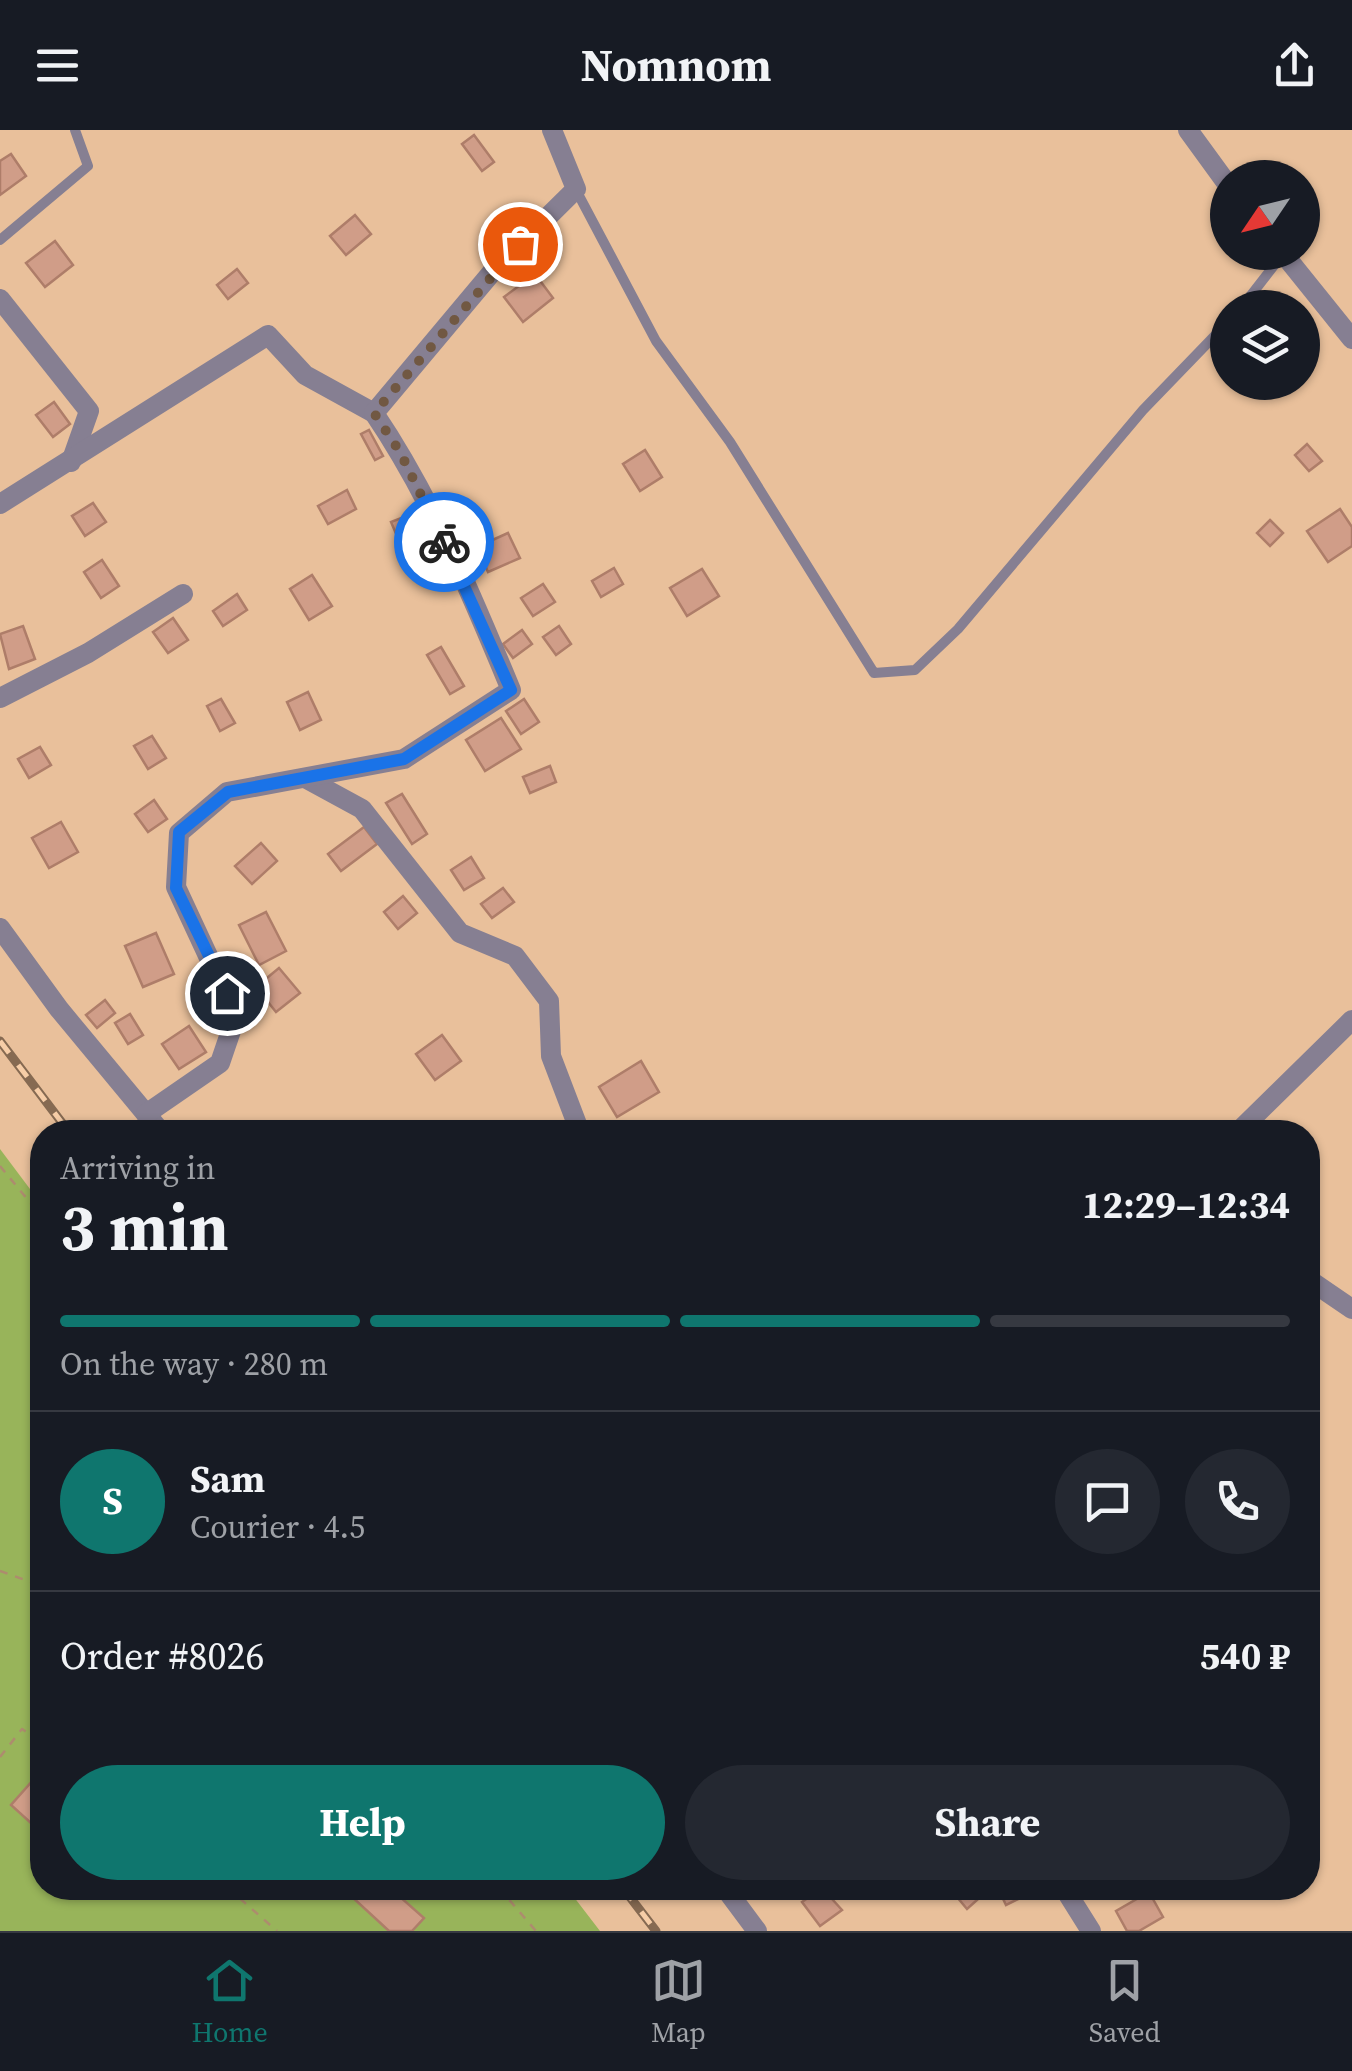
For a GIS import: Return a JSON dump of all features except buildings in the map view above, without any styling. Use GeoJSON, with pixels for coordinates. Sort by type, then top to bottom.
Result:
{"type":"FeatureCollection","features":[{"type":"Feature","properties":{"kind":"street"},"geometry":{"type":"LineString","coordinates":[[374,413],[493,272],[576,189],[552,130]]}},
{"type":"Feature","properties":{"kind":"street"},"geometry":{"type":"LineString","coordinates":[[1188,130],[1210,160]]}},
{"type":"Feature","properties":{"kind":"street"},"geometry":{"type":"LineString","coordinates":[[1296,270],[1352,340]]}},
{"type":"Feature","properties":{"kind":"street"},"geometry":{"type":"LineString","coordinates":[[0,298],[89,411],[71,462]]}},
{"type":"Feature","properties":{"kind":"street"},"geometry":{"type":"LineString","coordinates":[[0,504],[268,335],[305,375],[374,413],[400,452],[478,610],[511,690],[404,759],[228,792],[179,832],[176,888],[236,1016],[220,1062],[146,1114]]}},
{"type":"Feature","properties":{"kind":"street"},"geometry":{"type":"LineString","coordinates":[[0,698],[104,644],[183,594]]}},
{"type":"Feature","properties":{"kind":"street"},"geometry":{"type":"LineString","coordinates":[[303,777],[362,810],[460,933],[515,956],[550,1001],[551,1056],[575,1120]]}},
{"type":"Feature","properties":{"kind":"street"},"geometry":{"type":"LineString","coordinates":[[0,928],[151,1120]]}},
{"type":"Feature","properties":{"kind":"street"},"geometry":{"type":"LineString","coordinates":[[1250,1120],[1352,1020]]}},
{"type":"Feature","properties":{"kind":"street"},"geometry":{"type":"LineString","coordinates":[[1320,1287],[1352,1310]]}},
{"type":"Feature","properties":{"kind":"street"},"geometry":{"type":"LineString","coordinates":[[734,1900],[756,1931]]}},
{"type":"Feature","properties":{"kind":"street"},"geometry":{"type":"LineString","coordinates":[[1071,1900],[1090,1931]]}},
{"type":"Feature","properties":{"kind":"lane"},"geometry":{"type":"LineString","coordinates":[[0,240],[88,166],[75,130]]}},
{"type":"Feature","properties":{"kind":"lane"},"geometry":{"type":"LineString","coordinates":[[576,189],[656,342],[730,442],[786,540],[874,673],[915,670],[958,629],[1143,410],[1210,341]]}},
{"type":"Feature","properties":{"kind":"path"},"geometry":{"type":"LineString","coordinates":[[0,1166],[30,1203]]}},
{"type":"Feature","properties":{"kind":"path"},"geometry":{"type":"LineString","coordinates":[[0,1571],[30,1582]]}},
{"type":"Feature","properties":{"kind":"path"},"geometry":{"type":"LineString","coordinates":[[0,1757],[22,1729],[30,1735]]}},
{"type":"Feature","properties":{"kind":"path"},"geometry":{"type":"LineString","coordinates":[[242,1900],[277,1931]]}},
{"type":"Feature","properties":{"kind":"path"},"geometry":{"type":"LineString","coordinates":[[509,1900],[536,1931]]}},
{"type":"Feature","properties":{"kind":"green space"},"geometry":{"type":"Polygon","coordinates":[[[0,1149],[30,1189],[30,1900],[576,1900],[600,1931],[0,1931],[0,1149]]]}},
{"type":"Feature","properties":{"kind":"railway"},"geometry":{"type":"LineString","coordinates":[[0,1041],[60,1120]]}},
{"type":"Feature","properties":{"kind":"railway"},"geometry":{"type":"LineString","coordinates":[[632,1900],[656,1931]]}},
{"type":"Feature","properties":{"kind":"way so far"},"geometry":{"type":"LineString","coordinates":[[444,542],[400,452],[374,413],[520,244]]}},
{"type":"Feature","properties":{"kind":"route"},"geometry":{"type":"LineString","coordinates":[[227,993],[176,888],[179,832],[228,792],[280,779],[335,774],[404,759],[511,690],[444,542]]}}]}
